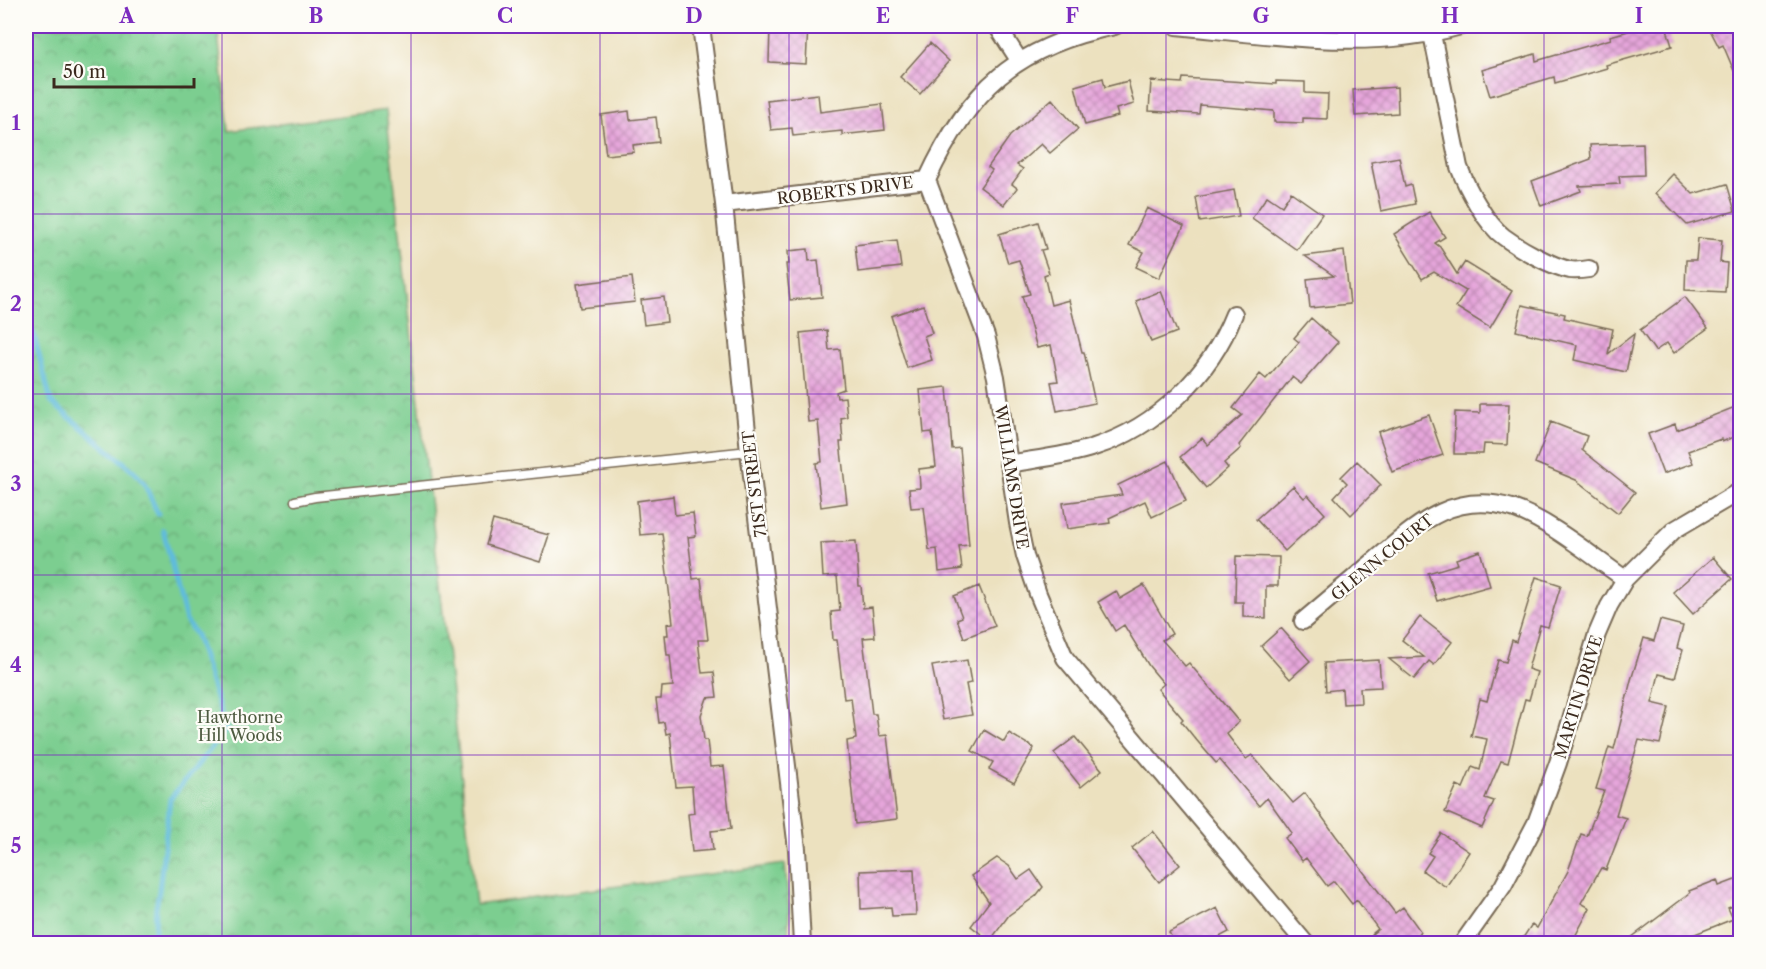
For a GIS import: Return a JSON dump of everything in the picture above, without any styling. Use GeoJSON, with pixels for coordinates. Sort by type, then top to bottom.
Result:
{"type":"FeatureCollection","features":[{"type":"Feature","properties":{"kind":"street","name":"71ST STREET"},"geometry":{"type":"LineString","coordinates":[[701,26],[724,204],[750,451],[797,849],[802,944]]}},
{"type":"Feature","properties":{"kind":"street"},"geometry":{"type":"LineString","coordinates":[[997,26],[1019,60]]}},
{"type":"Feature","properties":{"kind":"street","name":"ROBERTS DRIVE"},"geometry":{"type":"LineString","coordinates":[[724,204],[927,180],[942,146],[960,118],[996,78],[1019,60],[1061,40],[1115,26]]}},
{"type":"Feature","properties":{"kind":"street"},"geometry":{"type":"LineString","coordinates":[[1176,26],[1325,40],[1432,34],[1461,26]]}},
{"type":"Feature","properties":{"kind":"street"},"geometry":{"type":"LineString","coordinates":[[1432,34],[1457,160],[1464,182],[1478,206],[1503,236],[1542,259],[1571,270],[1589,269]]}},
{"type":"Feature","properties":{"kind":"street","name":"WILLIAMS DRIVE"},"geometry":{"type":"LineString","coordinates":[[927,180],[986,336],[996,377],[1008,464],[1025,556],[1065,658],[1306,944]]}},
{"type":"Feature","properties":{"kind":"street"},"geometry":{"type":"LineString","coordinates":[[1008,464],[1094,447],[1145,423],[1184,390],[1209,362],[1227,332],[1234,314]]}},
{"type":"Feature","properties":{"kind":"street","name":"MARTIN DRIVE"},"geometry":{"type":"LineString","coordinates":[[1462,944],[1503,886],[1536,824],[1558,763],[1597,634],[1609,606],[1625,579],[1674,530],[1740,491]]}},
{"type":"Feature","properties":{"kind":"street","name":"GLENN COURT"},"geometry":{"type":"LineString","coordinates":[[1303,621],[1419,524],[1450,508],[1471,504],[1497,505],[1527,515],[1625,579]]}},
{"type":"Feature","properties":{"kind":"lane"},"geometry":{"type":"LineString","coordinates":[[295,501],[750,451]]}},
{"type":"Feature","properties":{"kind":"green space","name":"Hawthorne Hill Woods"},"geometry":{"type":"Polygon","coordinates":[[[26,26],[217,26],[229,131],[386,110],[476,905],[785,864],[789,909],[788,943],[26,943],[26,26]]]}},
{"type":"Feature","properties":{"kind":"building"},"geometry":{"type":"Polygon","coordinates":[[[770,26],[808,26],[806,64],[769,62],[770,26]]]}},
{"type":"Feature","properties":{"kind":"building"},"geometry":{"type":"Polygon","coordinates":[[[1647,26],[1666,26],[1672,46],[1555,83],[1554,77],[1490,96],[1482,70],[1535,54],[1536,61],[1647,26]]]}},
{"type":"Feature","properties":{"kind":"building"},"geometry":{"type":"Polygon","coordinates":[[[1708,26],[1740,26],[1740,85],[1723,45],[1719,47],[1708,26]]]}},
{"type":"Feature","properties":{"kind":"building"},"geometry":{"type":"Polygon","coordinates":[[[930,43],[949,61],[920,94],[900,77],[930,43]]]}},
{"type":"Feature","properties":{"kind":"building"},"geometry":{"type":"Polygon","coordinates":[[[1103,78],[1105,87],[1128,81],[1134,104],[1116,109],[1118,116],[1085,125],[1075,86],[1103,78]]]}},
{"type":"Feature","properties":{"kind":"building"},"geometry":{"type":"Polygon","coordinates":[[[1183,78],[1276,84],[1276,81],[1305,82],[1305,93],[1328,94],[1327,119],[1303,118],[1303,123],[1274,122],[1274,111],[1200,105],[1199,114],[1149,111],[1151,81],[1182,83],[1183,78]]]}},
{"type":"Feature","properties":{"kind":"building"},"geometry":{"type":"Polygon","coordinates":[[[1397,87],[1398,113],[1355,116],[1353,90],[1397,87]]]}},
{"type":"Feature","properties":{"kind":"building"},"geometry":{"type":"Polygon","coordinates":[[[818,94],[820,112],[882,104],[885,130],[842,135],[842,131],[793,136],[792,128],[771,130],[767,100],[818,94]]]}},
{"type":"Feature","properties":{"kind":"building"},"geometry":{"type":"Polygon","coordinates":[[[1052,99],[1078,129],[1050,153],[1041,144],[1017,165],[1023,169],[1012,184],[1017,188],[1004,205],[980,187],[992,170],[988,167],[1010,136],[1052,99]]]}},
{"type":"Feature","properties":{"kind":"building"},"geometry":{"type":"Polygon","coordinates":[[[629,111],[630,120],[656,117],[659,142],[633,145],[634,152],[606,155],[601,115],[629,111]]]}},
{"type":"Feature","properties":{"kind":"building"},"geometry":{"type":"Polygon","coordinates":[[[1643,143],[1644,175],[1619,176],[1620,184],[1579,186],[1581,191],[1541,206],[1532,181],[1591,159],[1590,145],[1643,143]]]}},
{"type":"Feature","properties":{"kind":"building"},"geometry":{"type":"Polygon","coordinates":[[[1399,157],[1405,187],[1411,185],[1415,204],[1381,211],[1371,162],[1399,157]]]}},
{"type":"Feature","properties":{"kind":"building"},"geometry":{"type":"Polygon","coordinates":[[[1673,174],[1693,194],[1727,184],[1735,211],[1687,225],[1655,193],[1673,174]]]}},
{"type":"Feature","properties":{"kind":"building"},"geometry":{"type":"Polygon","coordinates":[[[1234,190],[1239,216],[1200,222],[1196,197],[1234,190]]]}},
{"type":"Feature","properties":{"kind":"building"},"geometry":{"type":"Polygon","coordinates":[[[1291,192],[1322,214],[1297,250],[1252,218],[1267,196],[1282,206],[1291,192]]]}},
{"type":"Feature","properties":{"kind":"building"},"geometry":{"type":"Polygon","coordinates":[[[1147,208],[1184,226],[1159,278],[1136,267],[1144,252],[1129,245],[1147,208]]]}},
{"type":"Feature","properties":{"kind":"building"},"geometry":{"type":"Polygon","coordinates":[[[1429,212],[1445,237],[1435,243],[1457,274],[1465,262],[1512,291],[1490,328],[1456,307],[1466,291],[1434,272],[1422,279],[1394,234],[1429,212]]]}},
{"type":"Feature","properties":{"kind":"building"},"geometry":{"type":"Polygon","coordinates":[[[1038,222],[1046,249],[1041,250],[1049,273],[1044,275],[1051,305],[1069,300],[1082,352],[1084,352],[1095,403],[1057,411],[1051,382],[1058,381],[1051,345],[1037,348],[1022,296],[1030,294],[1019,260],[1008,263],[999,234],[1038,222]]]}},
{"type":"Feature","properties":{"kind":"building"},"geometry":{"type":"Polygon","coordinates":[[[1698,238],[1722,240],[1720,262],[1727,263],[1725,292],[1685,290],[1686,260],[1696,260],[1698,238]]]}},
{"type":"Feature","properties":{"kind":"building"},"geometry":{"type":"Polygon","coordinates":[[[897,240],[901,267],[858,272],[855,245],[897,240]]]}},
{"type":"Feature","properties":{"kind":"building"},"geometry":{"type":"Polygon","coordinates":[[[808,249],[809,261],[818,260],[822,297],[790,300],[786,264],[789,264],[788,251],[808,249]]]}},
{"type":"Feature","properties":{"kind":"building"},"geometry":{"type":"Polygon","coordinates":[[[1344,251],[1350,304],[1310,308],[1307,279],[1334,276],[1305,256],[1344,251]]]}},
{"type":"Feature","properties":{"kind":"building"},"geometry":{"type":"Polygon","coordinates":[[[632,277],[635,302],[580,308],[577,284],[632,277]]]}},
{"type":"Feature","properties":{"kind":"building"},"geometry":{"type":"Polygon","coordinates":[[[1161,291],[1177,332],[1151,342],[1136,301],[1161,291]]]}},
{"type":"Feature","properties":{"kind":"building"},"geometry":{"type":"Polygon","coordinates":[[[664,297],[667,322],[644,325],[641,300],[664,297]]]}},
{"type":"Feature","properties":{"kind":"building"},"geometry":{"type":"Polygon","coordinates":[[[1685,297],[1708,328],[1674,353],[1667,343],[1655,351],[1640,330],[1685,297]]]}},
{"type":"Feature","properties":{"kind":"building"},"geometry":{"type":"Polygon","coordinates":[[[923,305],[932,333],[924,336],[932,360],[907,368],[891,316],[923,305]]]}},
{"type":"Feature","properties":{"kind":"building"},"geometry":{"type":"Polygon","coordinates":[[[1522,305],[1565,314],[1564,318],[1613,329],[1608,354],[1634,334],[1626,372],[1574,360],[1577,345],[1516,331],[1522,305]]]}},
{"type":"Feature","properties":{"kind":"building"},"geometry":{"type":"Polygon","coordinates":[[[1311,318],[1338,342],[1301,384],[1292,377],[1239,445],[1241,448],[1224,463],[1228,468],[1206,488],[1180,457],[1202,438],[1208,445],[1242,415],[1233,408],[1260,374],[1266,379],[1299,342],[1294,338],[1311,318]]]}},
{"type":"Feature","properties":{"kind":"building"},"geometry":{"type":"Polygon","coordinates":[[[827,330],[829,350],[840,349],[844,389],[836,392],[837,398],[845,397],[847,417],[841,418],[843,442],[840,442],[847,503],[821,507],[816,463],[822,462],[818,421],[808,422],[800,333],[827,330]]]}},
{"type":"Feature","properties":{"kind":"building"},"geometry":{"type":"Polygon","coordinates":[[[947,387],[952,449],[960,448],[969,545],[959,546],[962,569],[939,572],[937,549],[929,550],[924,507],[911,508],[909,489],[920,488],[919,469],[936,467],[932,432],[924,433],[920,390],[947,387]]]}},
{"type":"Feature","properties":{"kind":"building"},"geometry":{"type":"Polygon","coordinates":[[[1480,404],[1509,404],[1507,445],[1484,444],[1483,454],[1454,454],[1455,412],[1480,413],[1480,404]]]}},
{"type":"Feature","properties":{"kind":"building"},"geometry":{"type":"Polygon","coordinates":[[[1740,405],[1740,434],[1722,442],[1721,439],[1688,451],[1693,463],[1663,474],[1648,434],[1675,424],[1677,430],[1740,405]]]}},
{"type":"Feature","properties":{"kind":"building"},"geometry":{"type":"Polygon","coordinates":[[[1429,415],[1443,455],[1392,472],[1378,432],[1429,415]]]}},
{"type":"Feature","properties":{"kind":"building"},"geometry":{"type":"Polygon","coordinates":[[[1551,422],[1587,436],[1582,450],[1635,492],[1618,513],[1576,480],[1535,463],[1551,422]]]}},
{"type":"Feature","properties":{"kind":"building"},"geometry":{"type":"Polygon","coordinates":[[[1168,461],[1186,501],[1152,517],[1145,501],[1109,518],[1110,523],[1067,529],[1063,503],[1122,495],[1118,485],[1168,461]]]}},
{"type":"Feature","properties":{"kind":"building"},"geometry":{"type":"Polygon","coordinates":[[[1357,461],[1381,485],[1351,515],[1334,497],[1347,483],[1341,477],[1357,461]]]}},
{"type":"Feature","properties":{"kind":"building"},"geometry":{"type":"Polygon","coordinates":[[[1293,486],[1304,498],[1308,495],[1325,514],[1285,551],[1256,519],[1293,486]]]}},
{"type":"Feature","properties":{"kind":"building"},"geometry":{"type":"Polygon","coordinates":[[[673,496],[675,515],[693,513],[696,536],[688,537],[693,579],[701,578],[708,640],[698,640],[702,673],[714,672],[717,697],[707,698],[701,715],[704,740],[707,740],[710,767],[724,766],[731,829],[711,831],[713,850],[692,852],[688,814],[694,813],[692,786],[676,787],[670,733],[666,734],[664,722],[659,723],[656,699],[661,699],[662,687],[673,686],[670,655],[667,655],[665,635],[668,635],[667,624],[673,623],[662,533],[640,535],[637,501],[673,496]]]}},
{"type":"Feature","properties":{"kind":"building"},"geometry":{"type":"Polygon","coordinates":[[[493,520],[549,535],[540,562],[486,545],[493,520]]]}},
{"type":"Feature","properties":{"kind":"building"},"geometry":{"type":"Polygon","coordinates":[[[856,541],[863,608],[872,607],[875,637],[863,638],[872,714],[876,714],[879,736],[887,735],[897,819],[855,824],[847,741],[856,739],[851,698],[844,699],[837,640],[833,640],[831,612],[840,611],[837,576],[823,577],[821,543],[856,541]]]}},
{"type":"Feature","properties":{"kind":"building"},"geometry":{"type":"Polygon","coordinates":[[[1480,551],[1490,586],[1437,601],[1428,573],[1458,564],[1456,559],[1480,551]]]}},
{"type":"Feature","properties":{"kind":"building"},"geometry":{"type":"Polygon","coordinates":[[[1236,556],[1279,557],[1278,586],[1266,586],[1266,618],[1243,617],[1243,602],[1235,602],[1236,556]]]}},
{"type":"Feature","properties":{"kind":"building"},"geometry":{"type":"Polygon","coordinates":[[[1713,557],[1732,579],[1693,614],[1673,592],[1713,557]]]}},
{"type":"Feature","properties":{"kind":"building"},"geometry":{"type":"Polygon","coordinates":[[[1536,577],[1561,585],[1548,627],[1540,625],[1528,669],[1537,672],[1529,700],[1525,699],[1508,763],[1501,761],[1485,798],[1494,801],[1482,828],[1445,812],[1457,785],[1463,788],[1472,767],[1480,770],[1487,739],[1471,736],[1480,699],[1487,701],[1498,660],[1506,662],[1512,640],[1516,642],[1536,577]]]}},
{"type":"Feature","properties":{"kind":"building"},"geometry":{"type":"Polygon","coordinates":[[[1144,585],[1172,634],[1162,640],[1185,666],[1189,663],[1239,722],[1226,733],[1246,759],[1252,755],[1293,803],[1305,793],[1395,913],[1403,907],[1421,932],[1405,944],[1379,944],[1372,934],[1378,929],[1357,900],[1352,904],[1334,881],[1327,886],[1306,858],[1302,861],[1285,838],[1292,833],[1267,798],[1259,806],[1220,760],[1216,763],[1181,721],[1183,719],[1158,689],[1164,684],[1149,666],[1124,625],[1115,631],[1098,602],[1116,591],[1120,599],[1144,585]]]}},
{"type":"Feature","properties":{"kind":"building"},"geometry":{"type":"Polygon","coordinates":[[[979,586],[995,626],[964,638],[957,619],[962,617],[954,596],[979,586]]]}},
{"type":"Feature","properties":{"kind":"building"},"geometry":{"type":"Polygon","coordinates":[[[1420,617],[1452,642],[1434,665],[1429,661],[1414,679],[1389,659],[1424,657],[1402,640],[1420,617]]]}},
{"type":"Feature","properties":{"kind":"building"},"geometry":{"type":"Polygon","coordinates":[[[1660,620],[1683,626],[1677,648],[1683,650],[1675,678],[1659,674],[1652,703],[1669,707],[1660,744],[1639,740],[1616,815],[1626,818],[1606,870],[1601,868],[1581,903],[1590,908],[1571,944],[1519,944],[1532,924],[1537,928],[1568,871],[1581,834],[1587,836],[1604,791],[1596,789],[1609,747],[1614,749],[1644,638],[1654,641],[1660,620]]]}},
{"type":"Feature","properties":{"kind":"building"},"geometry":{"type":"Polygon","coordinates":[[[1281,628],[1310,661],[1290,679],[1261,646],[1281,628]]]}},
{"type":"Feature","properties":{"kind":"building"},"geometry":{"type":"Polygon","coordinates":[[[967,660],[971,683],[966,684],[972,715],[943,720],[932,666],[967,660]]]}},
{"type":"Feature","properties":{"kind":"building"},"geometry":{"type":"Polygon","coordinates":[[[1379,660],[1381,687],[1360,688],[1361,703],[1343,704],[1342,689],[1326,691],[1324,663],[1379,660]]]}},
{"type":"Feature","properties":{"kind":"building"},"geometry":{"type":"Polygon","coordinates":[[[984,730],[1004,742],[1009,733],[1034,748],[1014,783],[989,769],[993,762],[972,751],[984,730]]]}},
{"type":"Feature","properties":{"kind":"building"},"geometry":{"type":"Polygon","coordinates":[[[1075,737],[1102,770],[1081,787],[1054,753],[1075,737]]]}},
{"type":"Feature","properties":{"kind":"building"},"geometry":{"type":"Polygon","coordinates":[[[1153,831],[1180,865],[1159,882],[1132,848],[1153,831]]]}},
{"type":"Feature","properties":{"kind":"building"},"geometry":{"type":"Polygon","coordinates":[[[1441,833],[1469,852],[1446,887],[1423,871],[1433,856],[1428,853],[1441,833]]]}},
{"type":"Feature","properties":{"kind":"building"},"geometry":{"type":"Polygon","coordinates":[[[997,858],[1009,866],[1018,879],[1031,870],[1043,887],[1036,896],[1009,915],[990,941],[971,926],[989,902],[971,876],[997,858]]]}},
{"type":"Feature","properties":{"kind":"building"},"geometry":{"type":"Polygon","coordinates":[[[914,869],[916,915],[892,916],[891,907],[861,909],[860,871],[914,869]]]}},
{"type":"Feature","properties":{"kind":"building"},"geometry":{"type":"Polygon","coordinates":[[[1740,878],[1740,903],[1728,908],[1733,919],[1690,936],[1680,944],[1623,944],[1690,893],[1689,891],[1717,880],[1719,886],[1740,878]]]}},
{"type":"Feature","properties":{"kind":"building"},"geometry":{"type":"Polygon","coordinates":[[[1217,908],[1229,932],[1206,944],[1175,944],[1169,932],[1217,908]]]}},
{"type":"Feature","properties":{"kind":"waterway"},"geometry":{"type":"LineString","coordinates":[[26,315],[34,335],[51,402],[134,471],[144,483],[158,514]]}},
{"type":"Feature","properties":{"kind":"waterway"},"geometry":{"type":"LineString","coordinates":[[154,944],[156,908],[170,799],[226,730],[196,635],[186,621],[163,530]]}}]}
